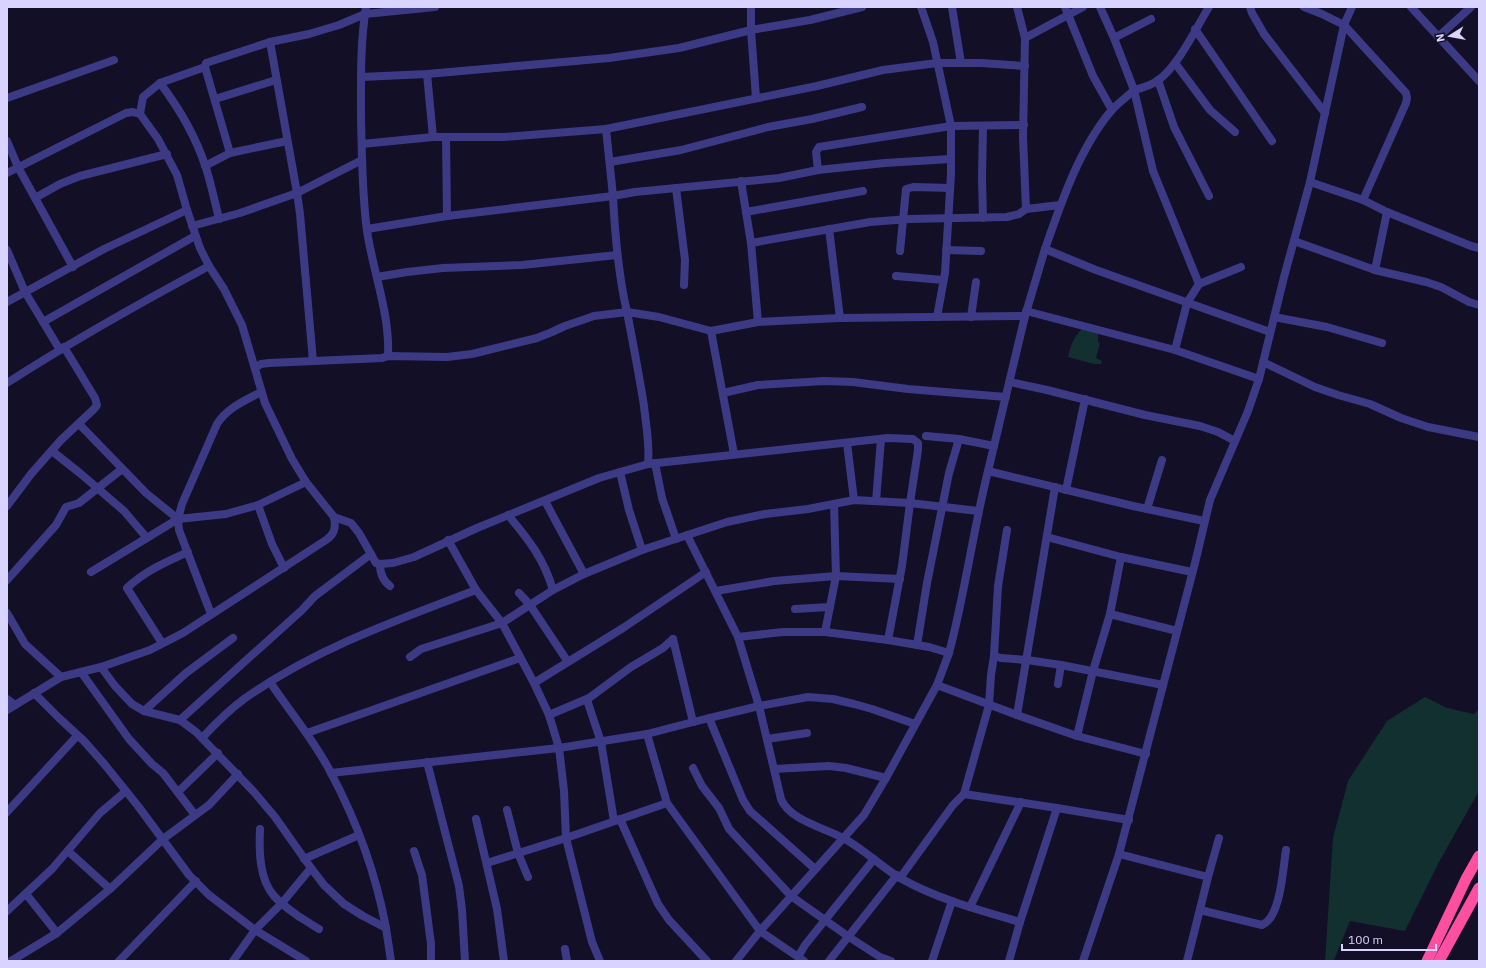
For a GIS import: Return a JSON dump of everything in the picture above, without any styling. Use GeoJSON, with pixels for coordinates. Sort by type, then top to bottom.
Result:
{"type":"FeatureCollection","features":[{"type":"Feature","properties":{"kind":"highway"},"geometry":{"type":"LineString","coordinates":[[1427,961],[1466,879],[1479,856]]}},
{"type":"Feature","properties":{"kind":"highway"},"geometry":{"type":"LineString","coordinates":[[1439,961],[1479,888]]}},
{"type":"Feature","properties":{"kind":"street"},"geometry":{"type":"LineString","coordinates":[[230,153],[205,67],[206,63],[270,42],[310,34],[339,25],[366,11],[435,7]]}},
{"type":"Feature","properties":{"kind":"street"},"geometry":{"type":"LineString","coordinates":[[751,7],[751,30],[756,98]]}},
{"type":"Feature","properties":{"kind":"street"},"geometry":{"type":"LineString","coordinates":[[361,77],[427,74],[609,58],[679,48],[751,30],[810,20],[862,7]]}},
{"type":"Feature","properties":{"kind":"street"},"geometry":{"type":"LineString","coordinates":[[921,7],[933,42],[951,126],[950,188],[946,250],[937,317]]}},
{"type":"Feature","properties":{"kind":"street"},"geometry":{"type":"LineString","coordinates":[[952,7],[961,63]]}},
{"type":"Feature","properties":{"kind":"street"},"geometry":{"type":"LineString","coordinates":[[1018,7],[1025,38],[1024,125],[1026,209]]}},
{"type":"Feature","properties":{"kind":"street"},"geometry":{"type":"LineString","coordinates":[[1065,7],[1093,76],[1112,110]]}},
{"type":"Feature","properties":{"kind":"street"},"geometry":{"type":"LineString","coordinates":[[1025,38],[1083,7]]}},
{"type":"Feature","properties":{"kind":"street"},"geometry":{"type":"LineString","coordinates":[[1100,7],[1114,38],[1134,90],[1156,180],[1199,284]]}},
{"type":"Feature","properties":{"kind":"street"},"geometry":{"type":"LineString","coordinates":[[736,961],[760,931],[864,815],[937,685],[949,653],[957,624],[978,511],[1025,314],[1060,205],[1094,134],[1112,110],[1134,90],[1146,87],[1158,80],[1175,63],[1209,7]]}},
{"type":"Feature","properties":{"kind":"street"},"geometry":{"type":"LineString","coordinates":[[1250,7],[1252,14],[1264,34],[1325,113]]}},
{"type":"Feature","properties":{"kind":"street"},"geometry":{"type":"LineString","coordinates":[[1304,7],[1344,25],[1406,93],[1407,98],[1363,200]]}},
{"type":"Feature","properties":{"kind":"street"},"geometry":{"type":"LineString","coordinates":[[1083,961],[1129,820],[1210,500],[1248,411],[1259,379],[1310,182],[1344,25],[1352,7]]}},
{"type":"Feature","properties":{"kind":"street"},"geometry":{"type":"LineString","coordinates":[[1410,7],[1479,81]]}},
{"type":"Feature","properties":{"kind":"street"},"geometry":{"type":"LineString","coordinates":[[1438,37],[1471,7]]}},
{"type":"Feature","properties":{"kind":"street"},"geometry":{"type":"LineString","coordinates":[[366,11],[362,38],[361,77],[362,181],[367,229],[387,328],[388,356]]}},
{"type":"Feature","properties":{"kind":"street"},"geometry":{"type":"LineString","coordinates":[[1114,38],[1151,19]]}},
{"type":"Feature","properties":{"kind":"street"},"geometry":{"type":"LineString","coordinates":[[1195,29],[1272,141]]}},
{"type":"Feature","properties":{"kind":"street"},"geometry":{"type":"LineString","coordinates":[[270,42],[300,222],[313,361]]}},
{"type":"Feature","properties":{"kind":"street"},"geometry":{"type":"LineString","coordinates":[[7,98],[114,60]]}},
{"type":"Feature","properties":{"kind":"street"},"geometry":{"type":"LineString","coordinates":[[362,144],[446,137],[504,137],[606,129],[883,70],[937,63],[981,63],[1025,66]]}},
{"type":"Feature","properties":{"kind":"street"},"geometry":{"type":"LineString","coordinates":[[1175,63],[1210,110],[1235,132]]}},
{"type":"Feature","properties":{"kind":"street"},"geometry":{"type":"LineString","coordinates":[[140,114],[143,97],[160,83],[205,67]]}},
{"type":"Feature","properties":{"kind":"street"},"geometry":{"type":"LineString","coordinates":[[427,74],[432,138]]}},
{"type":"Feature","properties":{"kind":"street"},"geometry":{"type":"LineString","coordinates":[[214,99],[276,80]]}},
{"type":"Feature","properties":{"kind":"street"},"geometry":{"type":"LineString","coordinates":[[1158,80],[1174,127],[1209,196]]}},
{"type":"Feature","properties":{"kind":"street"},"geometry":{"type":"LineString","coordinates":[[160,83],[173,101],[189,129],[205,166],[219,219]]}},
{"type":"Feature","properties":{"kind":"street"},"geometry":{"type":"LineString","coordinates":[[610,162],[681,150],[768,128],[812,120],[862,107]]}},
{"type":"Feature","properties":{"kind":"street"},"geometry":{"type":"LineString","coordinates":[[7,173],[126,113],[133,112],[140,114],[167,154],[177,175],[195,236],[208,266],[224,289],[242,325],[261,392],[292,459],[306,482],[334,517],[336,524],[331,537],[183,633],[150,650],[101,668],[62,677],[7,710]]}},
{"type":"Feature","properties":{"kind":"street"},"geometry":{"type":"LineString","coordinates":[[818,170],[816,152],[819,147],[951,126],[1024,125]]}},
{"type":"Feature","properties":{"kind":"street"},"geometry":{"type":"LineString","coordinates":[[983,126],[983,218]]}},
{"type":"Feature","properties":{"kind":"street"},"geometry":{"type":"LineString","coordinates":[[606,129],[620,282],[638,366],[646,420],[649,455],[676,539]]}},
{"type":"Feature","properties":{"kind":"street"},"geometry":{"type":"LineString","coordinates":[[446,137],[447,216]]}},
{"type":"Feature","properties":{"kind":"street"},"geometry":{"type":"LineString","coordinates":[[7,140],[18,167],[73,266]]}},
{"type":"Feature","properties":{"kind":"street"},"geometry":{"type":"LineString","coordinates":[[205,166],[230,153],[287,141]]}},
{"type":"Feature","properties":{"kind":"street"},"geometry":{"type":"LineString","coordinates":[[35,198],[60,184],[80,176],[167,154]]}},
{"type":"Feature","properties":{"kind":"street"},"geometry":{"type":"LineString","coordinates":[[367,229],[447,216],[635,192],[779,178],[818,170],[885,163],[951,159]]}},
{"type":"Feature","properties":{"kind":"street"},"geometry":{"type":"LineString","coordinates":[[192,226],[219,219],[296,194],[362,160]]}},
{"type":"Feature","properties":{"kind":"street"},"geometry":{"type":"LineString","coordinates":[[741,181],[751,243],[758,322]]}},
{"type":"Feature","properties":{"kind":"street"},"geometry":{"type":"LineString","coordinates":[[1310,182],[1363,200],[1387,212],[1479,248]]}},
{"type":"Feature","properties":{"kind":"street"},"geometry":{"type":"LineString","coordinates":[[900,251],[906,189],[913,187],[950,188]]}},
{"type":"Feature","properties":{"kind":"street"},"geometry":{"type":"LineString","coordinates":[[676,188],[686,260],[684,285]]}},
{"type":"Feature","properties":{"kind":"street"},"geometry":{"type":"LineString","coordinates":[[746,212],[863,190]]}},
{"type":"Feature","properties":{"kind":"street"},"geometry":{"type":"LineString","coordinates":[[751,243],[870,222],[1007,217],[1019,214],[1026,209],[1060,205]]}},
{"type":"Feature","properties":{"kind":"street"},"geometry":{"type":"LineString","coordinates":[[7,302],[104,249],[187,210]]}},
{"type":"Feature","properties":{"kind":"street"},"geometry":{"type":"LineString","coordinates":[[1375,270],[1387,212]]}},
{"type":"Feature","properties":{"kind":"street"},"geometry":{"type":"LineString","coordinates":[[828,229],[840,318]]}},
{"type":"Feature","properties":{"kind":"street"},"geometry":{"type":"LineString","coordinates":[[43,322],[195,236]]}},
{"type":"Feature","properties":{"kind":"street"},"geometry":{"type":"LineString","coordinates":[[1294,241],[1375,270],[1441,287],[1469,302],[1479,305]]}},
{"type":"Feature","properties":{"kind":"street"},"geometry":{"type":"LineString","coordinates":[[1045,249],[1096,270],[1270,332]]}},
{"type":"Feature","properties":{"kind":"street"},"geometry":{"type":"LineString","coordinates":[[7,250],[25,292],[43,322],[95,398],[96,405],[94,409],[52,451],[7,506]]}},
{"type":"Feature","properties":{"kind":"street"},"geometry":{"type":"LineString","coordinates":[[946,250],[981,251]]}},
{"type":"Feature","properties":{"kind":"street"},"geometry":{"type":"LineString","coordinates":[[377,276],[443,268],[522,265],[617,255]]}},
{"type":"Feature","properties":{"kind":"street"},"geometry":{"type":"LineString","coordinates":[[7,383],[62,348],[139,303],[208,266]]}},
{"type":"Feature","properties":{"kind":"street"},"geometry":{"type":"LineString","coordinates":[[1175,350],[1187,303],[1199,284],[1241,267]]}},
{"type":"Feature","properties":{"kind":"street"},"geometry":{"type":"LineString","coordinates":[[896,276],[943,280]]}},
{"type":"Feature","properties":{"kind":"street"},"geometry":{"type":"LineString","coordinates":[[971,317],[976,282]]}},
{"type":"Feature","properties":{"kind":"street"},"geometry":{"type":"LineString","coordinates":[[255,368],[261,364],[269,363],[382,358],[388,356],[447,357],[472,354],[537,338],[594,316],[627,312],[660,317],[711,331],[758,322],[840,318],[971,317],[1025,314],[1175,350],[1259,379]]}},
{"type":"Feature","properties":{"kind":"street"},"geometry":{"type":"LineString","coordinates":[[1274,317],[1327,327],[1382,343]]}},
{"type":"Feature","properties":{"kind":"street"},"geometry":{"type":"LineString","coordinates":[[711,331],[734,454]]}},
{"type":"Feature","properties":{"kind":"street"},"geometry":{"type":"LineString","coordinates":[[1263,362],[1315,387],[1370,404],[1401,418],[1428,427],[1479,437]]}},
{"type":"Feature","properties":{"kind":"street"},"geometry":{"type":"LineString","coordinates":[[722,393],[758,385],[824,380],[1006,397]]}},
{"type":"Feature","properties":{"kind":"street"},"geometry":{"type":"LineString","coordinates":[[1010,382],[1085,399],[1145,415],[1200,426],[1218,432],[1235,441]]}},
{"type":"Feature","properties":{"kind":"street"},"geometry":{"type":"LineString","coordinates":[[211,614],[179,530],[178,519],[188,490],[217,424],[223,415],[229,410],[261,392]]}},
{"type":"Feature","properties":{"kind":"street"},"geometry":{"type":"LineString","coordinates":[[1066,490],[1085,399]]}},
{"type":"Feature","properties":{"kind":"street"},"geometry":{"type":"LineString","coordinates":[[79,424],[146,493],[178,519]]}},
{"type":"Feature","properties":{"kind":"street"},"geometry":{"type":"LineString","coordinates":[[926,436],[959,439],[994,446]]}},
{"type":"Feature","properties":{"kind":"street"},"geometry":{"type":"LineString","coordinates":[[334,517],[351,523],[359,533],[376,563],[393,563],[414,557],[448,540],[600,478],[652,464],[881,439],[913,439],[918,443],[918,450],[900,579],[888,640]]}},
{"type":"Feature","properties":{"kind":"street"},"geometry":{"type":"LineString","coordinates":[[876,501],[881,439]]}},
{"type":"Feature","properties":{"kind":"street"},"geometry":{"type":"LineString","coordinates":[[917,645],[927,583],[944,507],[949,473],[959,439]]}},
{"type":"Feature","properties":{"kind":"street"},"geometry":{"type":"LineString","coordinates":[[847,443],[854,500]]}},
{"type":"Feature","properties":{"kind":"street"},"geometry":{"type":"LineString","coordinates":[[52,451],[124,511],[147,538]]}},
{"type":"Feature","properties":{"kind":"street"},"geometry":{"type":"LineString","coordinates":[[1147,509],[1162,460]]}},
{"type":"Feature","properties":{"kind":"street"},"geometry":{"type":"LineString","coordinates":[[7,580],[56,525],[66,507],[79,503],[122,469]]}},
{"type":"Feature","properties":{"kind":"street"},"geometry":{"type":"LineString","coordinates":[[988,471],[1204,521]]}},
{"type":"Feature","properties":{"kind":"street"},"geometry":{"type":"LineString","coordinates":[[620,472],[629,510],[642,550]]}},
{"type":"Feature","properties":{"kind":"street"},"geometry":{"type":"LineString","coordinates":[[91,572],[178,519],[226,514],[258,505],[306,482]]}},
{"type":"Feature","properties":{"kind":"street"},"geometry":{"type":"LineString","coordinates":[[1017,715],[1054,487]]}},
{"type":"Feature","properties":{"kind":"street"},"geometry":{"type":"LineString","coordinates":[[410,657],[421,649],[502,623],[553,590],[584,574],[642,550],[727,522],[766,514],[808,509],[854,500],[910,503],[978,511]]}},
{"type":"Feature","properties":{"kind":"street"},"geometry":{"type":"LineString","coordinates":[[545,501],[584,574]]}},
{"type":"Feature","properties":{"kind":"street"},"geometry":{"type":"LineString","coordinates":[[825,632],[836,576],[834,504]]}},
{"type":"Feature","properties":{"kind":"street"},"geometry":{"type":"LineString","coordinates":[[258,505],[272,544],[284,568]]}},
{"type":"Feature","properties":{"kind":"street"},"geometry":{"type":"LineString","coordinates":[[508,515],[528,539],[540,557],[548,573],[553,590]]}},
{"type":"Feature","properties":{"kind":"street"},"geometry":{"type":"LineString","coordinates":[[829,961],[899,877],[953,805],[964,794],[989,705],[994,656],[998,586],[1007,530]]}},
{"type":"Feature","properties":{"kind":"street"},"geometry":{"type":"LineString","coordinates":[[688,535],[738,637],[759,706],[780,799],[786,807],[809,824],[844,838],[899,877],[952,902],[1020,922]]}},
{"type":"Feature","properties":{"kind":"street"},"geometry":{"type":"LineString","coordinates":[[1047,536],[1121,557],[1192,572]]}},
{"type":"Feature","properties":{"kind":"street"},"geometry":{"type":"LineString","coordinates":[[448,540],[476,590],[502,623],[534,683],[549,715],[559,748],[564,791],[566,838],[592,942],[600,961]]}},
{"type":"Feature","properties":{"kind":"street"},"geometry":{"type":"LineString","coordinates":[[162,643],[128,588],[138,578],[153,568],[188,552]]}},
{"type":"Feature","properties":{"kind":"street"},"geometry":{"type":"LineString","coordinates":[[180,720],[302,610],[315,596],[371,554]]}},
{"type":"Feature","properties":{"kind":"street"},"geometry":{"type":"LineString","coordinates":[[1077,736],[1093,671],[1110,614],[1121,557]]}},
{"type":"Feature","properties":{"kind":"street"},"geometry":{"type":"LineString","coordinates":[[380,564],[380,572],[386,583],[390,586]]}},
{"type":"Feature","properties":{"kind":"street"},"geometry":{"type":"LineString","coordinates":[[534,683],[623,628],[706,572]]}},
{"type":"Feature","properties":{"kind":"street"},"geometry":{"type":"LineString","coordinates":[[716,591],[774,582],[836,576],[900,579]]}},
{"type":"Feature","properties":{"kind":"street"},"geometry":{"type":"LineString","coordinates":[[202,738],[226,714],[244,699],[270,682],[330,648],[476,590]]}},
{"type":"Feature","properties":{"kind":"street"},"geometry":{"type":"LineString","coordinates":[[519,593],[530,605],[568,662]]}},
{"type":"Feature","properties":{"kind":"street"},"geometry":{"type":"LineString","coordinates":[[795,609],[830,607]]}},
{"type":"Feature","properties":{"kind":"street"},"geometry":{"type":"LineString","coordinates":[[7,613],[25,644],[62,677]]}},
{"type":"Feature","properties":{"kind":"street"},"geometry":{"type":"LineString","coordinates":[[1110,614],[1177,631]]}},
{"type":"Feature","properties":{"kind":"street"},"geometry":{"type":"LineString","coordinates":[[738,637],[782,632],[825,632],[888,640],[949,653]]}},
{"type":"Feature","properties":{"kind":"street"},"geometry":{"type":"LineString","coordinates":[[144,711],[186,673],[233,638]]}},
{"type":"Feature","properties":{"kind":"street"},"geometry":{"type":"LineString","coordinates":[[549,715],[587,700],[631,667],[663,648],[673,639],[693,722]]}},
{"type":"Feature","properties":{"kind":"street"},"geometry":{"type":"LineString","coordinates":[[994,656],[1061,665],[1163,685]]}},
{"type":"Feature","properties":{"kind":"street"},"geometry":{"type":"LineString","coordinates":[[307,733],[520,658]]}},
{"type":"Feature","properties":{"kind":"street"},"geometry":{"type":"LineString","coordinates":[[1058,684],[1061,665]]}},
{"type":"Feature","properties":{"kind":"street"},"geometry":{"type":"LineString","coordinates":[[101,668],[132,704],[144,711],[180,720],[202,738],[238,774],[275,817],[324,885],[344,904],[386,928]]}},
{"type":"Feature","properties":{"kind":"street"},"geometry":{"type":"LineString","coordinates":[[81,672],[129,739],[152,764],[163,773],[195,815]]}},
{"type":"Feature","properties":{"kind":"street"},"geometry":{"type":"LineString","coordinates":[[270,682],[307,733],[331,772],[360,835],[381,901],[391,961]]}},
{"type":"Feature","properties":{"kind":"street"},"geometry":{"type":"LineString","coordinates":[[937,685],[1077,736],[1146,754]]}},
{"type":"Feature","properties":{"kind":"street"},"geometry":{"type":"LineString","coordinates":[[34,693],[77,736],[84,741],[126,791],[189,875],[220,904],[255,930],[306,961]]}},
{"type":"Feature","properties":{"kind":"street"},"geometry":{"type":"LineString","coordinates":[[331,772],[559,748],[601,742],[647,734],[759,706],[808,697],[833,699],[872,709],[915,724]]}},
{"type":"Feature","properties":{"kind":"street"},"geometry":{"type":"LineString","coordinates":[[7,698],[15,705]]}},
{"type":"Feature","properties":{"kind":"street"},"geometry":{"type":"LineString","coordinates":[[587,700],[601,742],[617,820],[658,904],[669,920],[707,961]]}},
{"type":"Feature","properties":{"kind":"street"},"geometry":{"type":"LineString","coordinates":[[709,718],[743,800],[750,811],[815,869]]}},
{"type":"Feature","properties":{"kind":"street"},"geometry":{"type":"LineString","coordinates":[[767,739],[807,732]]}},
{"type":"Feature","properties":{"kind":"street"},"geometry":{"type":"LineString","coordinates":[[647,734],[667,803],[760,931],[801,959],[805,945],[874,859]]}},
{"type":"Feature","properties":{"kind":"street"},"geometry":{"type":"LineString","coordinates":[[7,812],[77,736]]}},
{"type":"Feature","properties":{"kind":"street"},"geometry":{"type":"LineString","coordinates":[[178,792],[218,753]]}},
{"type":"Feature","properties":{"kind":"street"},"geometry":{"type":"LineString","coordinates":[[427,762],[459,886],[465,961]]}},
{"type":"Feature","properties":{"kind":"street"},"geometry":{"type":"LineString","coordinates":[[774,768],[829,766],[846,768],[886,778]]}},
{"type":"Feature","properties":{"kind":"street"},"geometry":{"type":"LineString","coordinates":[[693,768],[702,786],[719,808],[729,829],[791,896],[849,937],[873,958],[891,961]]}},
{"type":"Feature","properties":{"kind":"street"},"geometry":{"type":"LineString","coordinates":[[11,961],[56,933],[110,889],[163,839],[209,805],[238,774]]}},
{"type":"Feature","properties":{"kind":"street"},"geometry":{"type":"LineString","coordinates":[[7,911],[52,869],[100,813],[126,791]]}},
{"type":"Feature","properties":{"kind":"street"},"geometry":{"type":"LineString","coordinates":[[964,794],[1129,820]]}},
{"type":"Feature","properties":{"kind":"street"},"geometry":{"type":"LineString","coordinates":[[970,907],[1021,802]]}},
{"type":"Feature","properties":{"kind":"street"},"geometry":{"type":"LineString","coordinates":[[487,863],[566,838],[667,803]]}},
{"type":"Feature","properties":{"kind":"street"},"geometry":{"type":"LineString","coordinates":[[1009,961],[1057,808]]}},
{"type":"Feature","properties":{"kind":"street"},"geometry":{"type":"LineString","coordinates":[[507,810],[518,853],[528,877]]}},
{"type":"Feature","properties":{"kind":"street"},"geometry":{"type":"LineString","coordinates":[[476,819],[497,909],[504,961]]}},
{"type":"Feature","properties":{"kind":"street"},"geometry":{"type":"LineString","coordinates":[[260,829],[261,865],[273,896],[312,926],[319,929]]}},
{"type":"Feature","properties":{"kind":"street"},"geometry":{"type":"LineString","coordinates":[[304,859],[360,835]]}},
{"type":"Feature","properties":{"kind":"street"},"geometry":{"type":"LineString","coordinates":[[1187,961],[1219,838]]}},
{"type":"Feature","properties":{"kind":"street"},"geometry":{"type":"LineString","coordinates":[[1200,910],[1262,925],[1265,924],[1278,904],[1286,850]]}},
{"type":"Feature","properties":{"kind":"street"},"geometry":{"type":"LineString","coordinates":[[68,851],[110,889]]}},
{"type":"Feature","properties":{"kind":"street"},"geometry":{"type":"LineString","coordinates":[[414,851],[422,875],[431,944],[431,961]]}},
{"type":"Feature","properties":{"kind":"street"},"geometry":{"type":"LineString","coordinates":[[1119,854],[1208,877]]}},
{"type":"Feature","properties":{"kind":"street"},"geometry":{"type":"LineString","coordinates":[[233,961],[255,930],[282,903],[311,868]]}},
{"type":"Feature","properties":{"kind":"street"},"geometry":{"type":"LineString","coordinates":[[119,961],[196,881]]}},
{"type":"Feature","properties":{"kind":"street"},"geometry":{"type":"LineString","coordinates":[[26,894],[56,933]]}},
{"type":"Feature","properties":{"kind":"street"},"geometry":{"type":"LineString","coordinates":[[932,961],[952,902]]}},
{"type":"Feature","properties":{"kind":"street"},"geometry":{"type":"LineString","coordinates":[[566,949],[567,961]]}},
{"type":"Feature","properties":{"kind":"green space"},"geometry":{"type":"Polygon","coordinates":[[[1082,329],[1098,332],[1098,342],[1100,343],[1096,358],[1102,361],[1101,364],[1094,364],[1068,357],[1073,342],[1082,329]]]}},
{"type":"Feature","properties":{"kind":"green space"},"geometry":{"type":"Polygon","coordinates":[[[1425,697],[1447,708],[1474,714],[1479,709],[1479,791],[1439,862],[1405,931],[1350,921],[1334,960],[1325,961],[1333,838],[1348,781],[1387,721],[1425,697]]]}}]}
